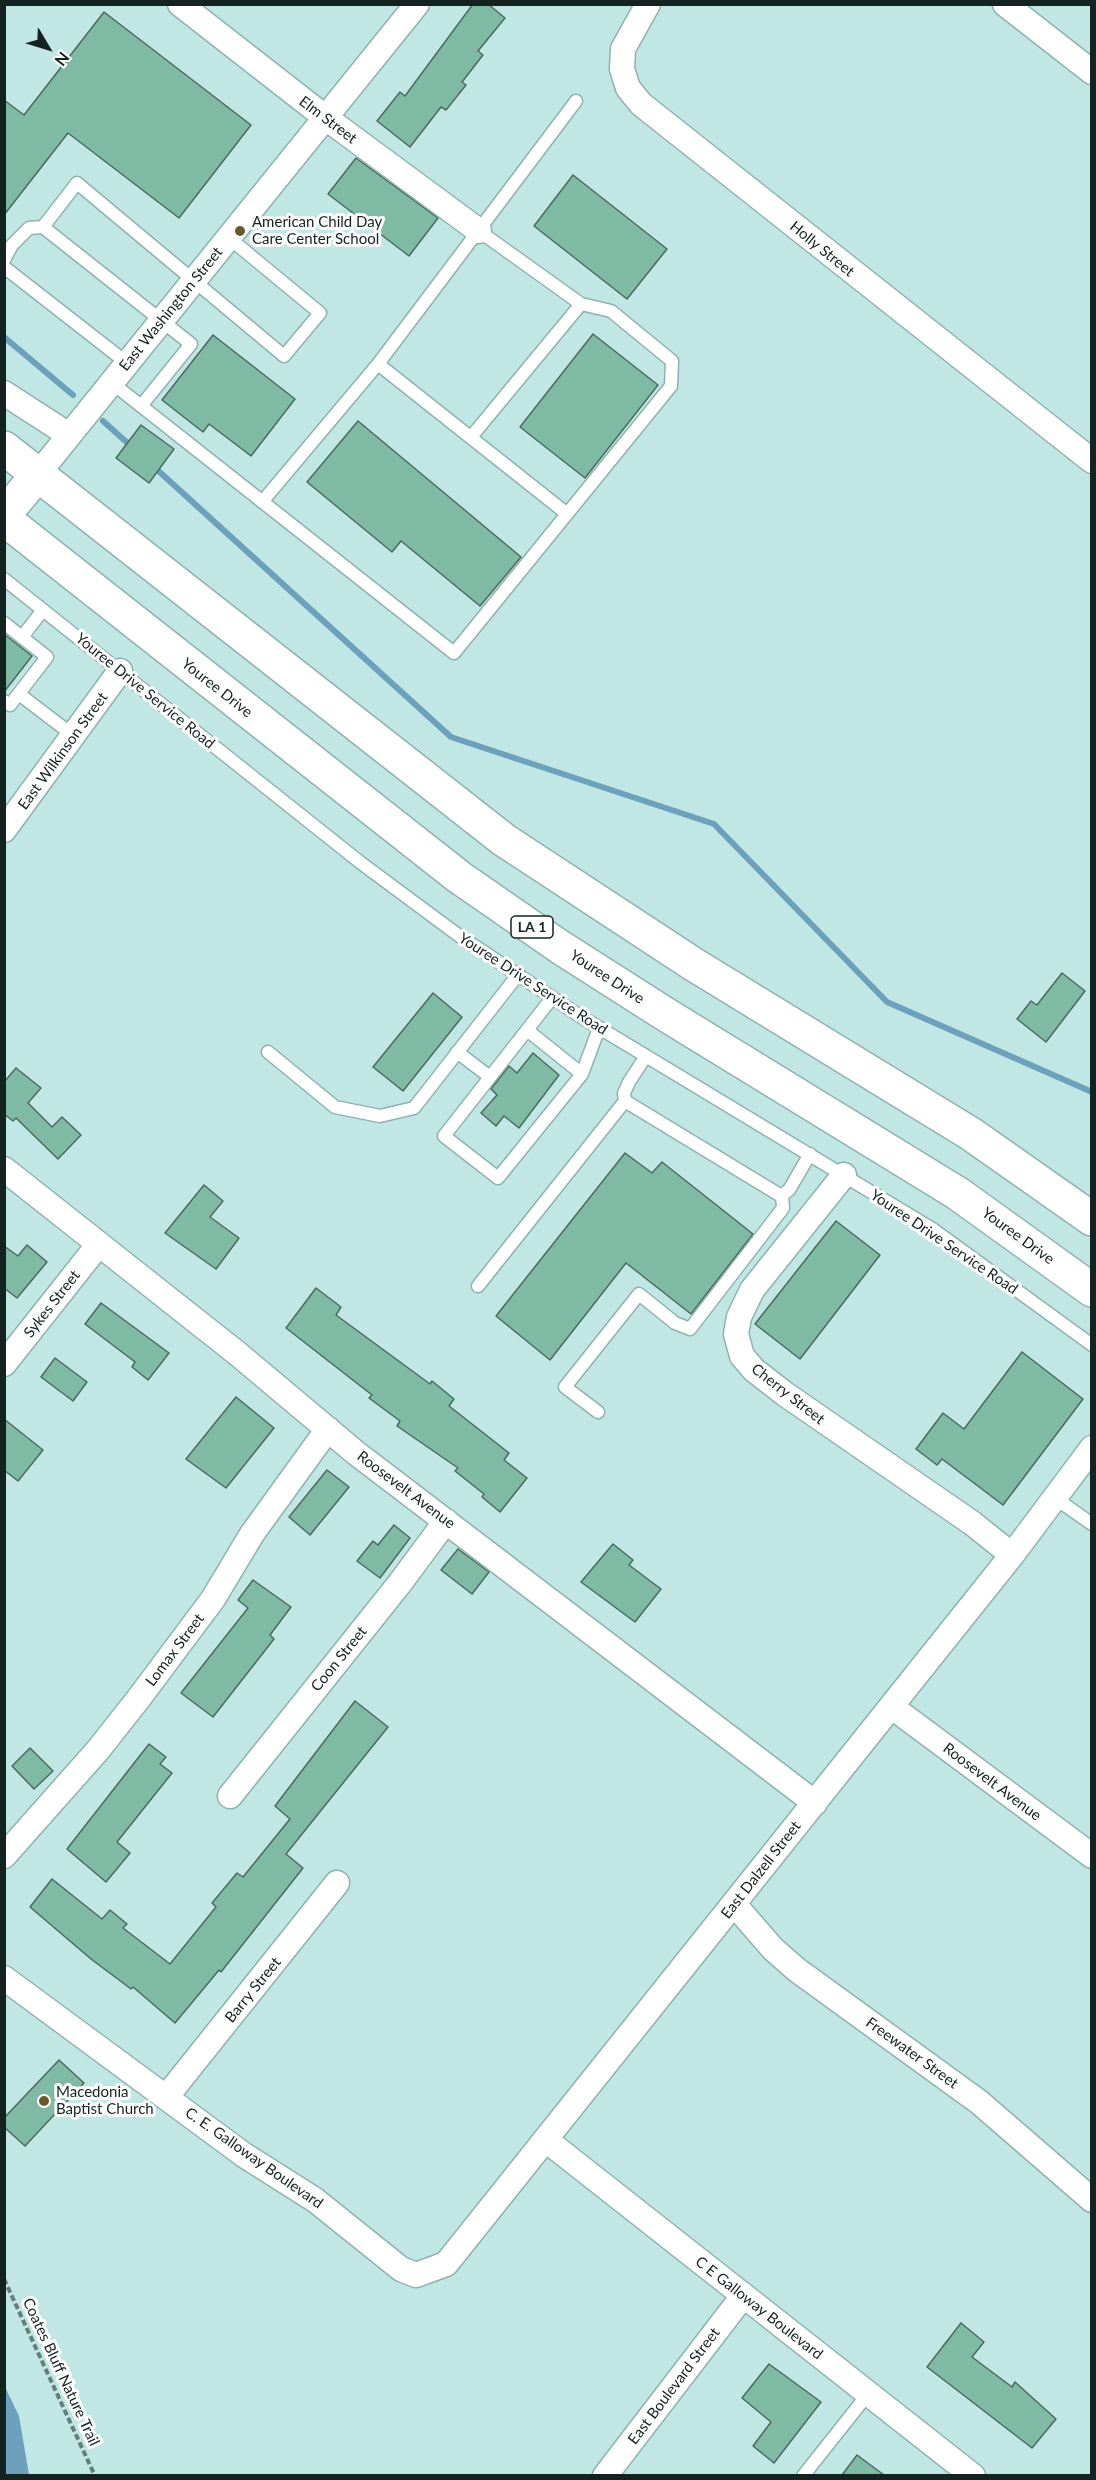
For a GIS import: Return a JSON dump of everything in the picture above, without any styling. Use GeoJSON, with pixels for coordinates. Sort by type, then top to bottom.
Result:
{"type":"FeatureCollection","features":[{"type":"Feature","properties":{"kind":"main road"},"geometry":{"type":"LineString","coordinates":[[4,448],[504,840],[693,964],[971,1134],[1092,1219]]}},
{"type":"Feature","properties":{"kind":"main road"},"geometry":{"type":"LineString","coordinates":[[4,517],[38,474]]}},
{"type":"Feature","properties":{"kind":"main road","name":"Youree Drive"},"geometry":{"type":"LineString","coordinates":[[4,517],[459,877],[560,947],[665,1014],[957,1193],[1092,1290]]}},
{"type":"Feature","properties":{"kind":"street","name":"Elm Street"},"geometry":{"type":"LineString","coordinates":[[180,4],[326,118],[479,231]]}},
{"type":"Feature","properties":{"kind":"street","name":"East Washington Street"},"geometry":{"type":"LineString","coordinates":[[38,474],[417,4]]}},
{"type":"Feature","properties":{"kind":"street","name":"Holly Street"},"geometry":{"type":"LineString","coordinates":[[648,4],[623,48],[622,69],[628,88],[641,104],[1092,461]]}},
{"type":"Feature","properties":{"kind":"street"},"geometry":{"type":"LineString","coordinates":[[1005,4],[1092,72]]}},
{"type":"Feature","properties":{"kind":"street"},"geometry":{"type":"LineString","coordinates":[[4,393],[69,435]]}},
{"type":"Feature","properties":{"kind":"street","name":"East Wilkinson Street"},"geometry":{"type":"LineString","coordinates":[[4,830],[120,671]]}},
{"type":"Feature","properties":{"kind":"street","name":"Roosevelt Avenue"},"geometry":{"type":"LineString","coordinates":[[4,1169],[328,1429],[815,1803]]}},
{"type":"Feature","properties":{"kind":"street","name":"Cherry Street"},"geometry":{"type":"LineString","coordinates":[[844,1175],[752,1290],[739,1317],[736,1334],[742,1356],[754,1370],[794,1401],[972,1523],[1012,1555]]}},
{"type":"Feature","properties":{"kind":"street","name":"Sykes Street"},"geometry":{"type":"LineString","coordinates":[[4,1364],[99,1244]]}},
{"type":"Feature","properties":{"kind":"street","name":"Lomax Street"},"geometry":{"type":"LineString","coordinates":[[4,1856],[98,1750],[139,1698],[213,1599],[252,1534],[328,1429]]}},
{"type":"Feature","properties":{"kind":"street","name":"East Dalzell Street"},"geometry":{"type":"LineString","coordinates":[[416,2275],[446,2264],[892,1707],[1012,1555],[1092,1448]]}},
{"type":"Feature","properties":{"kind":"street","name":"Coon Street"},"geometry":{"type":"LineString","coordinates":[[230,1796],[400,1583],[446,1521]]}},
{"type":"Feature","properties":{"kind":"street","name":"Roosevelt Avenue"},"geometry":{"type":"LineString","coordinates":[[892,1707],[1092,1856]]}},
{"type":"Feature","properties":{"kind":"street","name":"Barry Street"},"geometry":{"type":"LineString","coordinates":[[167,2096],[337,1883]]}},
{"type":"Feature","properties":{"kind":"street","name":"Freewater Street"},"geometry":{"type":"LineString","coordinates":[[734,1904],[773,1949],[797,1970],[979,2102],[1092,2200]]}},
{"type":"Feature","properties":{"kind":"street","name":"C. E. Galloway Boulevard"},"geometry":{"type":"LineString","coordinates":[[4,1978],[244,2154],[315,2200],[401,2269],[416,2275]]}},
{"type":"Feature","properties":{"kind":"street","name":"C E Galloway Boulevard"},"geometry":{"type":"LineString","coordinates":[[546,2140],[973,2475]]}},
{"type":"Feature","properties":{"kind":"street","name":"East Boulevard Street"},"geometry":{"type":"LineString","coordinates":[[605,2475],[743,2296]]}},
{"type":"Feature","properties":{"kind":"lane"},"geometry":{"type":"LineString","coordinates":[[262,501],[378,364],[576,101]]}},
{"type":"Feature","properties":{"kind":"lane"},"geometry":{"type":"LineString","coordinates":[[43,227],[77,183],[284,356],[320,313],[229,238]]}},
{"type":"Feature","properties":{"kind":"lane"},"geometry":{"type":"LineString","coordinates":[[4,260],[12,245],[29,228],[43,227],[191,344],[141,406]]}},
{"type":"Feature","properties":{"kind":"lane"},"geometry":{"type":"LineString","coordinates":[[112,383],[454,653],[671,386],[672,361],[611,311],[581,304],[479,231]]}},
{"type":"Feature","properties":{"kind":"lane"},"geometry":{"type":"LineString","coordinates":[[4,267],[127,363]]}},
{"type":"Feature","properties":{"kind":"lane"},"geometry":{"type":"LineString","coordinates":[[471,437],[581,304]]}},
{"type":"Feature","properties":{"kind":"lane"},"geometry":{"type":"LineString","coordinates":[[378,364],[566,513]]}},
{"type":"Feature","properties":{"kind":"lane","name":"Youree Drive Service Road"},"geometry":{"type":"LineString","coordinates":[[4,579],[361,863],[517,976],[598,1028],[933,1230],[1092,1345]]}},
{"type":"Feature","properties":{"kind":"lane"},"geometry":{"type":"LineString","coordinates":[[22,637],[43,610]]}},
{"type":"Feature","properties":{"kind":"lane"},"geometry":{"type":"LineString","coordinates":[[4,623],[47,657],[10,705],[4,701]]}},
{"type":"Feature","properties":{"kind":"lane"},"geometry":{"type":"LineString","coordinates":[[19,694],[74,736]]}},
{"type":"Feature","properties":{"kind":"lane"},"geometry":{"type":"LineString","coordinates":[[268,1052],[335,1107],[380,1116],[414,1108],[517,976]]}},
{"type":"Feature","properties":{"kind":"lane"},"geometry":{"type":"LineString","coordinates":[[552,998],[444,1136],[498,1178],[582,1074],[598,1028]]}},
{"type":"Feature","properties":{"kind":"lane"},"geometry":{"type":"LineString","coordinates":[[527,1030],[582,1074]]}},
{"type":"Feature","properties":{"kind":"lane"},"geometry":{"type":"LineString","coordinates":[[457,1053],[490,1077]]}},
{"type":"Feature","properties":{"kind":"lane"},"geometry":{"type":"LineString","coordinates":[[478,1286],[625,1101],[624,1093],[629,1082],[646,1056]]}},
{"type":"Feature","properties":{"kind":"lane"},"geometry":{"type":"LineString","coordinates":[[625,1101],[782,1195]]}},
{"type":"Feature","properties":{"kind":"lane"},"geometry":{"type":"LineString","coordinates":[[782,1195],[789,1190],[810,1154]]}},
{"type":"Feature","properties":{"kind":"lane"},"geometry":{"type":"LineString","coordinates":[[598,1412],[565,1387],[639,1294],[671,1320],[690,1329],[783,1208],[782,1195]]}},
{"type":"Feature","properties":{"kind":"lane"},"geometry":{"type":"LineString","coordinates":[[1055,1498],[1092,1524]]}},
{"type":"Feature","properties":{"kind":"lane"},"geometry":{"type":"LineString","coordinates":[[803,2475],[868,2394]]}},
{"type":"Feature","properties":{"kind":"path","name":"Coates Bluff Nature Trail"},"geometry":{"type":"LineString","coordinates":[[4,2279],[95,2475]]}},
{"type":"Feature","properties":{"kind":"water"},"geometry":{"type":"Polygon","coordinates":[[[5,2387],[19,2416],[29,2475],[5,2475],[5,2387]]]}},
{"type":"Feature","properties":{"kind":"building"},"geometry":{"type":"Polygon","coordinates":[[[473,4],[488,4],[505,18],[478,51],[483,55],[462,82],[466,85],[446,110],[441,107],[410,147],[377,121],[400,92],[405,96],[473,4]]]}},
{"type":"Feature","properties":{"kind":"building"},"geometry":{"type":"Polygon","coordinates":[[[104,12],[251,125],[179,218],[68,133],[4,215],[4,100],[24,115],[104,12]]]}},
{"type":"Feature","properties":{"kind":"building"},"geometry":{"type":"Polygon","coordinates":[[[356,158],[438,218],[409,256],[328,194],[356,158]]]}},
{"type":"Feature","properties":{"kind":"building"},"geometry":{"type":"Polygon","coordinates":[[[573,175],[667,249],[627,299],[534,226],[573,175]]]}},
{"type":"Feature","properties":{"kind":"building"},"geometry":{"type":"Polygon","coordinates":[[[593,334],[658,385],[585,478],[520,427],[593,334]]]}},
{"type":"Feature","properties":{"kind":"building"},"geometry":{"type":"Polygon","coordinates":[[[213,335],[295,399],[251,456],[209,424],[203,432],[162,400],[213,335]]]}},
{"type":"Feature","properties":{"kind":"building"},"geometry":{"type":"Polygon","coordinates":[[[358,421],[521,557],[480,606],[401,541],[392,552],[307,482],[358,421]]]}},
{"type":"Feature","properties":{"kind":"building"},"geometry":{"type":"Polygon","coordinates":[[[141,425],[174,449],[149,483],[116,458],[141,425]]]}},
{"type":"Feature","properties":{"kind":"building"},"geometry":{"type":"Polygon","coordinates":[[[4,634],[32,656],[4,692],[4,634]]]}},
{"type":"Feature","properties":{"kind":"building"},"geometry":{"type":"Polygon","coordinates":[[[1062,973],[1085,991],[1046,1042],[1017,1019],[1031,1001],[1037,1005],[1062,973]]]}},
{"type":"Feature","properties":{"kind":"building"},"geometry":{"type":"Polygon","coordinates":[[[433,993],[462,1017],[403,1091],[373,1067],[433,993]]]}},
{"type":"Feature","properties":{"kind":"building"},"geometry":{"type":"Polygon","coordinates":[[[533,1053],[559,1075],[519,1128],[504,1116],[496,1126],[481,1113],[497,1095],[491,1089],[509,1066],[517,1073],[533,1053]]]}},
{"type":"Feature","properties":{"kind":"building"},"geometry":{"type":"Polygon","coordinates":[[[16,1068],[41,1088],[28,1103],[52,1127],[62,1117],[81,1135],[58,1159],[16,1118],[13,1121],[4,1114],[4,1082],[16,1068]]]}},
{"type":"Feature","properties":{"kind":"building"},"geometry":{"type":"Polygon","coordinates":[[[625,1153],[652,1173],[662,1162],[753,1234],[691,1314],[626,1263],[550,1360],[496,1316],[625,1153]]]}},
{"type":"Feature","properties":{"kind":"building"},"geometry":{"type":"Polygon","coordinates":[[[204,1185],[223,1201],[210,1217],[239,1238],[216,1269],[165,1233],[204,1185]]]}},
{"type":"Feature","properties":{"kind":"building"},"geometry":{"type":"Polygon","coordinates":[[[836,1221],[880,1255],[800,1359],[755,1324],[836,1221]]]}},
{"type":"Feature","properties":{"kind":"building"},"geometry":{"type":"Polygon","coordinates":[[[27,1245],[47,1262],[17,1298],[4,1288],[4,1246],[18,1256],[27,1245]]]}},
{"type":"Feature","properties":{"kind":"building"},"geometry":{"type":"Polygon","coordinates":[[[316,1288],[341,1307],[336,1315],[430,1384],[432,1381],[454,1399],[449,1406],[509,1453],[504,1460],[527,1478],[500,1512],[482,1497],[484,1494],[455,1471],[458,1468],[397,1426],[400,1421],[369,1398],[372,1395],[286,1328],[316,1288]]]}},
{"type":"Feature","properties":{"kind":"building"},"geometry":{"type":"Polygon","coordinates":[[[101,1303],[169,1353],[148,1380],[132,1367],[135,1362],[85,1324],[101,1303]]]}},
{"type":"Feature","properties":{"kind":"building"},"geometry":{"type":"Polygon","coordinates":[[[1022,1352],[1083,1399],[1003,1505],[942,1459],[937,1465],[916,1449],[943,1413],[964,1429],[1022,1352]]]}},
{"type":"Feature","properties":{"kind":"building"},"geometry":{"type":"Polygon","coordinates":[[[55,1358],[87,1382],[73,1401],[41,1377],[55,1358]]]}},
{"type":"Feature","properties":{"kind":"building"},"geometry":{"type":"Polygon","coordinates":[[[236,1397],[274,1428],[226,1488],[186,1459],[236,1397]]]}},
{"type":"Feature","properties":{"kind":"building"},"geometry":{"type":"Polygon","coordinates":[[[4,1419],[43,1450],[18,1481],[4,1470],[4,1419]]]}},
{"type":"Feature","properties":{"kind":"building"},"geometry":{"type":"Polygon","coordinates":[[[327,1470],[349,1487],[310,1535],[289,1517],[327,1470]]]}},
{"type":"Feature","properties":{"kind":"building"},"geometry":{"type":"Polygon","coordinates":[[[394,1525],[410,1538],[380,1578],[357,1561],[373,1541],[378,1545],[394,1525]]]}},
{"type":"Feature","properties":{"kind":"building"},"geometry":{"type":"Polygon","coordinates":[[[613,1544],[633,1560],[629,1565],[661,1589],[635,1622],[581,1582],[613,1544]]]}},
{"type":"Feature","properties":{"kind":"building"},"geometry":{"type":"Polygon","coordinates":[[[458,1549],[489,1572],[472,1594],[441,1570],[458,1549]]]}},
{"type":"Feature","properties":{"kind":"building"},"geometry":{"type":"Polygon","coordinates":[[[253,1580],[291,1607],[270,1635],[274,1639],[213,1717],[181,1693],[248,1608],[238,1600],[253,1580]]]}},
{"type":"Feature","properties":{"kind":"building"},"geometry":{"type":"Polygon","coordinates":[[[355,1701],[388,1727],[286,1854],[303,1868],[221,1972],[219,1970],[175,2023],[133,1987],[131,1989],[91,1959],[30,1907],[52,1879],[102,1919],[110,1910],[127,1924],[123,1928],[170,1964],[216,1907],[212,1903],[237,1873],[243,1877],[290,1819],[275,1806],[355,1701]]]}},
{"type":"Feature","properties":{"kind":"building"},"geometry":{"type":"Polygon","coordinates":[[[149,1744],[166,1757],[160,1764],[172,1773],[117,1842],[130,1853],[106,1882],[67,1849],[149,1744]]]}},
{"type":"Feature","properties":{"kind":"building"},"geometry":{"type":"Polygon","coordinates":[[[30,1748],[53,1771],[34,1789],[12,1766],[30,1748]]]}},
{"type":"Feature","properties":{"kind":"building","name":"Macedonia Baptist Church"},"geometry":{"type":"Polygon","coordinates":[[[59,2060],[84,2083],[25,2146],[4,2127],[4,2118],[59,2060]]]}},
{"type":"Feature","properties":{"kind":"building"},"geometry":{"type":"Polygon","coordinates":[[[961,2323],[984,2342],[972,2357],[1012,2387],[1015,2382],[1056,2419],[1032,2448],[927,2367],[961,2323]]]}},
{"type":"Feature","properties":{"kind":"building"},"geometry":{"type":"Polygon","coordinates":[[[769,2364],[821,2402],[774,2463],[753,2446],[771,2422],[742,2398],[769,2364]]]}},
{"type":"Feature","properties":{"kind":"building"},"geometry":{"type":"Polygon","coordinates":[[[857,2455],[884,2475],[842,2475],[857,2455]]]}},
{"type":"Feature","properties":{"kind":"waterway"},"geometry":{"type":"LineString","coordinates":[[4,337],[73,395]]}},
{"type":"Feature","properties":{"kind":"waterway"},"geometry":{"type":"LineString","coordinates":[[103,421],[132,447]]}},
{"type":"Feature","properties":{"kind":"waterway"},"geometry":{"type":"LineString","coordinates":[[153,466],[451,737],[714,824],[887,1002],[1092,1092]]}},
{"type":"Feature","properties":{"kind":"place","name":"American Child Day Care Center School"},"geometry":{"type":"Point","coordinates":[240,231]}},
{"type":"Feature","properties":{"kind":"place","name":"Macedonia Baptist Church"},"geometry":{"type":"Point","coordinates":[44,2101]}}]}
